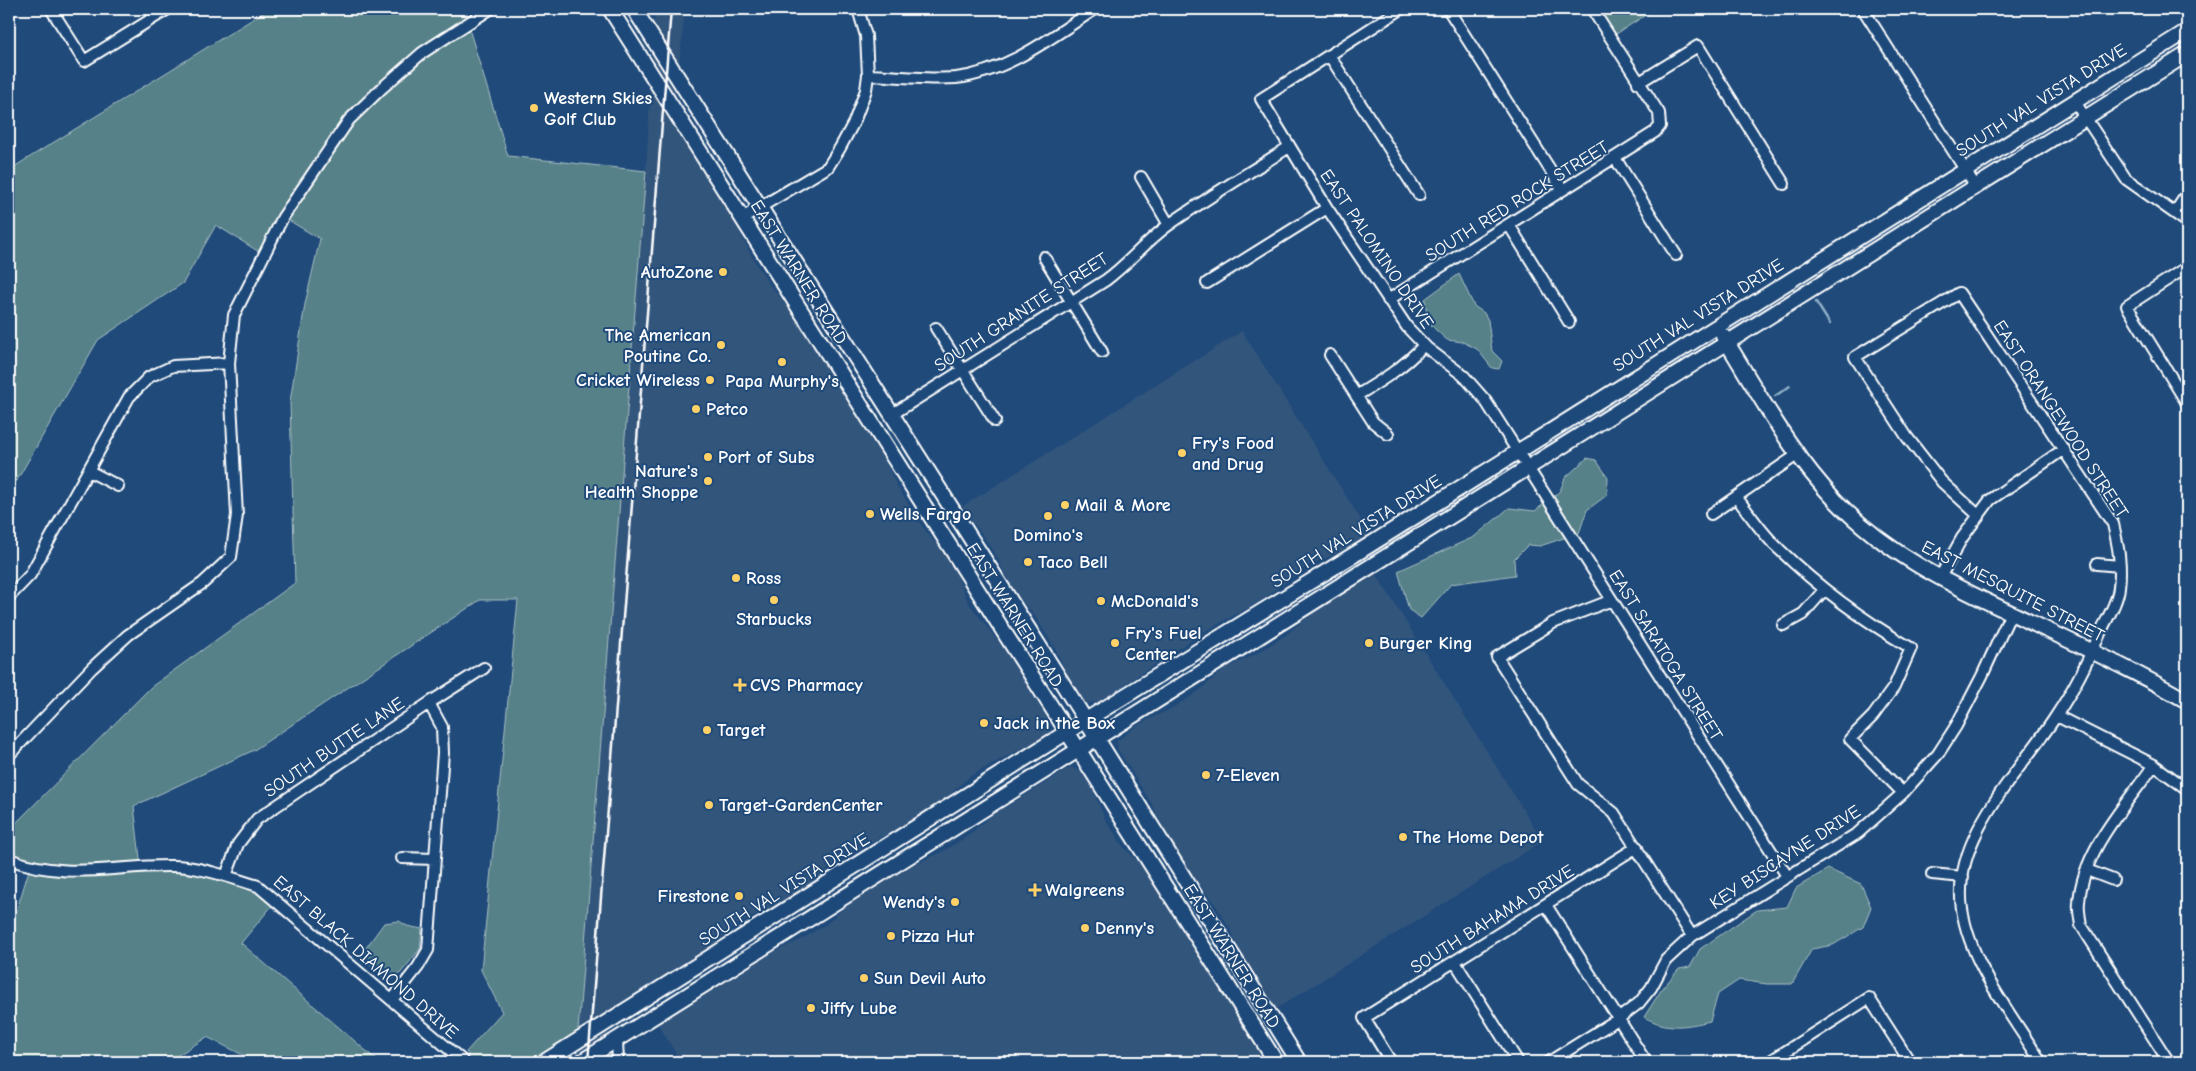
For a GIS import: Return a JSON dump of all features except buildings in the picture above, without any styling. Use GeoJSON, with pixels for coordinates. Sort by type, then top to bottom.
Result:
{"type":"FeatureCollection","features":[{"type":"Feature","properties":{"kind":"main road","name":"EAST WARNER ROAD"},"geometry":{"type":"LineString","coordinates":[[610,9],[1276,1062]]}},
{"type":"Feature","properties":{"kind":"main road","name":"EAST WARNER ROAD"},"geometry":{"type":"LineString","coordinates":[[634,9],[1098,739],[1299,1062]]}},
{"type":"Feature","properties":{"kind":"main road","name":"SOUTH VAL VISTA DRIVE"},"geometry":{"type":"LineString","coordinates":[[544,1062],[1066,732],[1280,600],[2187,31]]}},
{"type":"Feature","properties":{"kind":"main road"},"geometry":{"type":"LineString","coordinates":[[581,1062],[2187,54]]}},
{"type":"Feature","properties":{"kind":"main road"},"geometry":{"type":"LineString","coordinates":[[790,294],[807,283]]}},
{"type":"Feature","properties":{"kind":"main road","name":"EAST MESQUITE STREET"},"geometry":{"type":"LineString","coordinates":[[1717,325],[1797,454],[1837,502],[1870,532],[1939,579],[2092,652],[2187,701]]}},
{"type":"Feature","properties":{"kind":"main road"},"geometry":{"type":"LineString","coordinates":[[834,361],[857,386],[877,414],[891,415]]}},
{"type":"Feature","properties":{"kind":"main road"},"geometry":{"type":"LineString","coordinates":[[943,535],[960,523]]}},
{"type":"Feature","properties":{"kind":"main road"},"geometry":{"type":"LineString","coordinates":[[1280,600],[1290,618]]}},
{"type":"Feature","properties":{"kind":"main road"},"geometry":{"type":"LineString","coordinates":[[824,886],[835,903]]}},
{"type":"Feature","properties":{"kind":"main road"},"geometry":{"type":"LineString","coordinates":[[1178,906],[1195,896]]}},
{"type":"Feature","properties":{"kind":"main road"},"geometry":{"type":"LineString","coordinates":[[1242,1007],[1258,997]]}},
{"type":"Feature","properties":{"kind":"main road"},"geometry":{"type":"LineString","coordinates":[[640,1002],[651,1019]]}},
{"type":"Feature","properties":{"kind":"street"},"geometry":{"type":"LineString","coordinates":[[51,9],[84,61],[168,9]]}},
{"type":"Feature","properties":{"kind":"street"},"geometry":{"type":"LineString","coordinates":[[9,755],[92,668],[128,635],[203,583],[231,557],[237,515],[229,363],[234,316],[283,217],[349,120],[422,53],[490,9]]}},
{"type":"Feature","properties":{"kind":"street"},"geometry":{"type":"LineString","coordinates":[[742,218],[828,167],[854,122],[866,90],[868,75],[866,36],[858,9]]}},
{"type":"Feature","properties":{"kind":"street"},"geometry":{"type":"LineString","coordinates":[[868,75],[957,78],[979,72],[1017,58],[1095,9]]}},
{"type":"Feature","properties":{"kind":"street"},"geometry":{"type":"LineString","coordinates":[[1400,9],[1329,55],[1419,195]]}},
{"type":"Feature","properties":{"kind":"street"},"geometry":{"type":"LineString","coordinates":[[1448,9],[1563,190]]}},
{"type":"Feature","properties":{"kind":"street"},"geometry":{"type":"LineString","coordinates":[[1592,9],[1638,83],[1698,46],[1784,184]]}},
{"type":"Feature","properties":{"kind":"street"},"geometry":{"type":"LineString","coordinates":[[1863,9],[1976,186]]}},
{"type":"Feature","properties":{"kind":"street","name":"EAST PALOMINO DRIVE"},"geometry":{"type":"LineString","coordinates":[[1329,55],[1261,99],[1327,208],[1407,328],[1424,345],[1464,376],[1485,400],[1518,451]]}},
{"type":"Feature","properties":{"kind":"street","name":"SOUTH RED ROCK STREET"},"geometry":{"type":"LineString","coordinates":[[1388,300],[1655,132],[1660,126],[1659,113],[1638,83]]}},
{"type":"Feature","properties":{"kind":"street"},"geometry":{"type":"LineString","coordinates":[[2074,102],[2126,179],[2187,222]]}},
{"type":"Feature","properties":{"kind":"street","name":"SOUTH GRANITE STREET"},"geometry":{"type":"LineString","coordinates":[[891,415],[1071,303],[1117,272],[1146,243],[1169,225],[1289,147]]}},
{"type":"Feature","properties":{"kind":"street"},"geometry":{"type":"LineString","coordinates":[[1615,158],[1676,255]]}},
{"type":"Feature","properties":{"kind":"street"},"geometry":{"type":"LineString","coordinates":[[1141,177],[1169,225]]}},
{"type":"Feature","properties":{"kind":"street"},"geometry":{"type":"LineString","coordinates":[[2175,212],[2187,194]]}},
{"type":"Feature","properties":{"kind":"street"},"geometry":{"type":"LineString","coordinates":[[1207,282],[1327,208]]}},
{"type":"Feature","properties":{"kind":"street"},"geometry":{"type":"LineString","coordinates":[[1509,225],[1569,322]]}},
{"type":"Feature","properties":{"kind":"street"},"geometry":{"type":"LineString","coordinates":[[1044,257],[1102,352]]}},
{"type":"Feature","properties":{"kind":"street"},"geometry":{"type":"LineString","coordinates":[[2187,267],[2127,306],[2187,403]]}},
{"type":"Feature","properties":{"kind":"street","name":"EAST ORANGEWOOD STREET"},"geometry":{"type":"LineString","coordinates":[[1978,515],[1942,482],[1907,437],[1855,357],[1959,293],[2113,524],[2120,552],[2119,589],[2092,652],[2057,716],[1979,826],[1965,859],[1962,907],[1967,932],[1977,960],[2041,1062]]}},
{"type":"Feature","properties":{"kind":"street"},"geometry":{"type":"LineString","coordinates":[[936,328],[995,420]]}},
{"type":"Feature","properties":{"kind":"street"},"geometry":{"type":"LineString","coordinates":[[1356,396],[1393,374],[1424,345]]}},
{"type":"Feature","properties":{"kind":"street"},"geometry":{"type":"LineString","coordinates":[[1330,355],[1372,422],[1388,434]]}},
{"type":"Feature","properties":{"kind":"street"},"geometry":{"type":"LineString","coordinates":[[9,597],[30,575],[129,397],[149,377],[173,366],[229,363]]}},
{"type":"Feature","properties":{"kind":"street"},"geometry":{"type":"LineString","coordinates":[[1939,579],[1962,538],[1990,500],[2064,449]]}},
{"type":"Feature","properties":{"kind":"street","name":"EAST SARATOGA STREET"},"geometry":{"type":"LineString","coordinates":[[1518,451],[1787,876]]}},
{"type":"Feature","properties":{"kind":"street"},"geometry":{"type":"LineString","coordinates":[[1711,514],[1797,454]]}},
{"type":"Feature","properties":{"kind":"street"},"geometry":{"type":"LineString","coordinates":[[88,470],[118,486]]}},
{"type":"Feature","properties":{"kind":"street"},"geometry":{"type":"LineString","coordinates":[[1736,497],[1778,549],[1824,590],[1865,621],[1911,648],[1894,686],[1873,716],[1850,739],[1903,793]]}},
{"type":"Feature","properties":{"kind":"street"},"geometry":{"type":"LineString","coordinates":[[2097,564],[2120,566]]}},
{"type":"Feature","properties":{"kind":"street"},"geometry":{"type":"LineString","coordinates":[[1783,625],[1803,614],[1824,590]]}},
{"type":"Feature","properties":{"kind":"street"},"geometry":{"type":"LineString","coordinates":[[1612,600],[1553,623],[1497,657],[1578,784],[1614,813],[1692,936]]}},
{"type":"Feature","properties":{"kind":"street","name":"KEY BISCAYNE DRIVE"},"geometry":{"type":"LineString","coordinates":[[1549,1062],[1618,1019],[1645,998],[1666,960],[1692,936],[1858,833],[1903,793],[1938,754],[1956,726],[2011,613]]}},
{"type":"Feature","properties":{"kind":"street","name":"SOUTH BUTTE LANE"},"geometry":{"type":"LineString","coordinates":[[226,876],[238,844],[257,819],[484,668]]}},
{"type":"Feature","properties":{"kind":"street"},"geometry":{"type":"LineString","coordinates":[[392,1000],[418,968],[428,950],[443,753],[442,727],[429,703]]}},
{"type":"Feature","properties":{"kind":"street"},"geometry":{"type":"LineString","coordinates":[[2057,716],[2154,765],[2187,789]]}},
{"type":"Feature","properties":{"kind":"street"},"geometry":{"type":"LineString","coordinates":[[2154,765],[2097,846],[2087,870],[2078,904],[2081,925],[2169,1062]]}},
{"type":"Feature","properties":{"kind":"street","name":"SOUTH BAHAMA DRIVE"},"geometry":{"type":"LineString","coordinates":[[1391,1062],[1364,1018],[1637,847]]}},
{"type":"Feature","properties":{"kind":"street"},"geometry":{"type":"LineString","coordinates":[[402,858],[435,859]]}},
{"type":"Feature","properties":{"kind":"street","name":"EAST BLACK DIAMOND DRIVE"},"geometry":{"type":"LineString","coordinates":[[9,859],[30,867],[67,872],[174,866],[226,876],[258,886],[464,1062]]}},
{"type":"Feature","properties":{"kind":"street"},"geometry":{"type":"LineString","coordinates":[[2087,870],[2113,880]]}},
{"type":"Feature","properties":{"kind":"street"},"geometry":{"type":"LineString","coordinates":[[1932,874],[1963,877]]}},
{"type":"Feature","properties":{"kind":"street"},"geometry":{"type":"LineString","coordinates":[[1546,905],[1646,1062]]}},
{"type":"Feature","properties":{"kind":"street"},"geometry":{"type":"LineString","coordinates":[[1455,962],[1518,1062]]}},
{"type":"Feature","properties":{"kind":"street"},"geometry":{"type":"LineString","coordinates":[[1774,1061],[1869,998],[1910,1062]]}},
{"type":"Feature","properties":{"kind":"street"},"geometry":{"type":"LineString","coordinates":[[617,1040],[618,1062]]}},
{"type":"Feature","properties":{"kind":"shaded area"},"geometry":{"type":"Polygon","coordinates":[[[655,9],[685,9],[673,124],[736,224],[752,257],[769,284],[793,313],[877,446],[897,486],[922,526],[952,563],[968,602],[1005,651],[1050,723],[1049,732],[1043,737],[970,776],[946,798],[910,822],[873,841],[830,867],[803,890],[732,928],[711,948],[610,1011],[606,1062],[576,1062],[646,171],[655,9]]]}},
{"type":"Feature","properties":{"kind":"shaded area"},"geometry":{"type":"Polygon","coordinates":[[[1242,331],[1370,534],[1340,552],[1309,565],[1259,602],[1205,631],[1098,702],[1087,703],[1083,700],[1068,676],[1056,650],[1035,616],[1013,591],[998,559],[980,531],[960,508],[1242,331]]]}},
{"type":"Feature","properties":{"kind":"shaded area"},"geometry":{"type":"Polygon","coordinates":[[[1376,574],[1543,841],[1276,1009],[1242,957],[1231,930],[1213,901],[1190,874],[1175,850],[1150,801],[1118,750],[1117,741],[1139,724],[1169,710],[1198,692],[1224,669],[1256,654],[1286,635],[1311,614],[1376,574]]]}},
{"type":"Feature","properties":{"kind":"shaded area"},"geometry":{"type":"Polygon","coordinates":[[[1071,767],[1081,772],[1092,788],[1105,819],[1122,845],[1142,866],[1266,1062],[681,1062],[658,1024],[774,952],[804,938],[829,922],[851,902],[911,866],[940,853],[966,837],[991,816],[1071,767]]]}},
{"type":"Feature","properties":{"kind":"green space","name":"Western Skies Golf Club"},"geometry":{"type":"Polygon","coordinates":[[[269,9],[463,9],[508,156],[646,171],[578,1031],[528,1062],[474,1062],[466,1052],[502,1012],[481,970],[518,600],[480,600],[254,750],[134,806],[141,867],[174,866],[258,886],[276,901],[241,943],[379,1062],[257,1062],[207,1037],[167,1062],[9,1062],[9,925],[13,922],[30,867],[9,859],[9,830],[151,687],[295,583],[290,402],[305,304],[320,239],[283,217],[264,255],[216,225],[183,283],[98,340],[9,494],[9,170],[269,9]]]}},
{"type":"Feature","properties":{"kind":"green space"},"geometry":{"type":"Polygon","coordinates":[[[1592,9],[1655,9],[1610,38],[1592,9]]]}},
{"type":"Feature","properties":{"kind":"green space"},"geometry":{"type":"Polygon","coordinates":[[[1459,274],[1474,306],[1484,313],[1488,320],[1492,351],[1502,361],[1499,369],[1492,368],[1477,349],[1463,342],[1447,340],[1428,322],[1425,299],[1459,274]]]}},
{"type":"Feature","properties":{"kind":"green space"},"geometry":{"type":"Polygon","coordinates":[[[1587,458],[1596,460],[1608,477],[1607,495],[1587,510],[1579,533],[1540,546],[1528,545],[1514,559],[1515,575],[1451,584],[1421,618],[1409,610],[1398,571],[1474,537],[1509,508],[1535,511],[1560,491],[1565,478],[1587,458]]]}},
{"type":"Feature","properties":{"kind":"green space"},"geometry":{"type":"Polygon","coordinates":[[[1828,869],[1861,884],[1871,907],[1863,927],[1833,945],[1812,949],[1792,984],[1767,984],[1739,980],[1718,994],[1710,1021],[1692,1025],[1668,1026],[1644,1017],[1662,989],[1679,969],[1690,967],[1700,949],[1757,910],[1787,907],[1796,888],[1828,869]]]}},
{"type":"Feature","properties":{"kind":"green space"},"geometry":{"type":"Polygon","coordinates":[[[399,921],[407,926],[422,929],[420,949],[399,975],[388,981],[360,956],[384,923],[399,921]]]}},
{"type":"Feature","properties":{"kind":"waterway"},"geometry":{"type":"LineString","coordinates":[[1816,302],[1830,324]]}},
{"type":"Feature","properties":{"kind":"waterway"},"geometry":{"type":"LineString","coordinates":[[1775,396],[1790,386]]}},
{"type":"Feature","properties":{"kind":"railway"},"geometry":{"type":"LineString","coordinates":[[588,1062],[671,9]]}},
{"type":"Feature","properties":{"kind":"place","name":"Western Skies Golf Club"},"geometry":{"type":"Point","coordinates":[534,108]}},
{"type":"Feature","properties":{"kind":"place","name":"AutoZone"},"geometry":{"type":"Point","coordinates":[723,272]}},
{"type":"Feature","properties":{"kind":"place","name":"The American Poutine Co."},"geometry":{"type":"Point","coordinates":[721,345]}},
{"type":"Feature","properties":{"kind":"place","name":"Papa Murphy's"},"geometry":{"type":"Point","coordinates":[782,362]}},
{"type":"Feature","properties":{"kind":"place","name":"Cricket Wireless"},"geometry":{"type":"Point","coordinates":[710,380]}},
{"type":"Feature","properties":{"kind":"place","name":"Petco"},"geometry":{"type":"Point","coordinates":[696,409]}},
{"type":"Feature","properties":{"kind":"place","name":"Fry's Food and Drug"},"geometry":{"type":"Point","coordinates":[1182,453]}},
{"type":"Feature","properties":{"kind":"place","name":"Port of Subs"},"geometry":{"type":"Point","coordinates":[708,457]}},
{"type":"Feature","properties":{"kind":"place","name":"Nature's Health Shoppe"},"geometry":{"type":"Point","coordinates":[708,481]}},
{"type":"Feature","properties":{"kind":"place","name":"Mail & More"},"geometry":{"type":"Point","coordinates":[1065,505]}},
{"type":"Feature","properties":{"kind":"place","name":"Wells Fargo"},"geometry":{"type":"Point","coordinates":[870,514]}},
{"type":"Feature","properties":{"kind":"place","name":"Domino's"},"geometry":{"type":"Point","coordinates":[1048,516]}},
{"type":"Feature","properties":{"kind":"place","name":"Taco Bell"},"geometry":{"type":"Point","coordinates":[1028,562]}},
{"type":"Feature","properties":{"kind":"place","name":"Ross"},"geometry":{"type":"Point","coordinates":[736,578]}},
{"type":"Feature","properties":{"kind":"place","name":"Starbucks"},"geometry":{"type":"Point","coordinates":[774,600]}},
{"type":"Feature","properties":{"kind":"place","name":"McDonald's"},"geometry":{"type":"Point","coordinates":[1101,601]}},
{"type":"Feature","properties":{"kind":"place","name":"Fry's Fuel Center"},"geometry":{"type":"Point","coordinates":[1115,643]}},
{"type":"Feature","properties":{"kind":"place","name":"Burger King"},"geometry":{"type":"Point","coordinates":[1369,643]}},
{"type":"Feature","properties":{"kind":"place","name":"CVS Pharmacy"},"geometry":{"type":"Point","coordinates":[740,685]}},
{"type":"Feature","properties":{"kind":"place","name":"Jack in the Box"},"geometry":{"type":"Point","coordinates":[984,723]}},
{"type":"Feature","properties":{"kind":"place","name":"Target"},"geometry":{"type":"Point","coordinates":[707,730]}},
{"type":"Feature","properties":{"kind":"place","name":"7-Eleven"},"geometry":{"type":"Point","coordinates":[1206,775]}},
{"type":"Feature","properties":{"kind":"place","name":"Target-GardenCenter"},"geometry":{"type":"Point","coordinates":[709,805]}},
{"type":"Feature","properties":{"kind":"place","name":"The Home Depot"},"geometry":{"type":"Point","coordinates":[1403,837]}},
{"type":"Feature","properties":{"kind":"place","name":"Walgreens"},"geometry":{"type":"Point","coordinates":[1035,890]}},
{"type":"Feature","properties":{"kind":"place","name":"Firestone"},"geometry":{"type":"Point","coordinates":[739,896]}},
{"type":"Feature","properties":{"kind":"place","name":"Wendy's"},"geometry":{"type":"Point","coordinates":[955,902]}},
{"type":"Feature","properties":{"kind":"place","name":"Denny's"},"geometry":{"type":"Point","coordinates":[1085,928]}},
{"type":"Feature","properties":{"kind":"place","name":"Pizza Hut"},"geometry":{"type":"Point","coordinates":[891,936]}},
{"type":"Feature","properties":{"kind":"place","name":"Sun Devil Auto"},"geometry":{"type":"Point","coordinates":[864,978]}},
{"type":"Feature","properties":{"kind":"place","name":"Jiffy Lube"},"geometry":{"type":"Point","coordinates":[811,1008]}}]}
